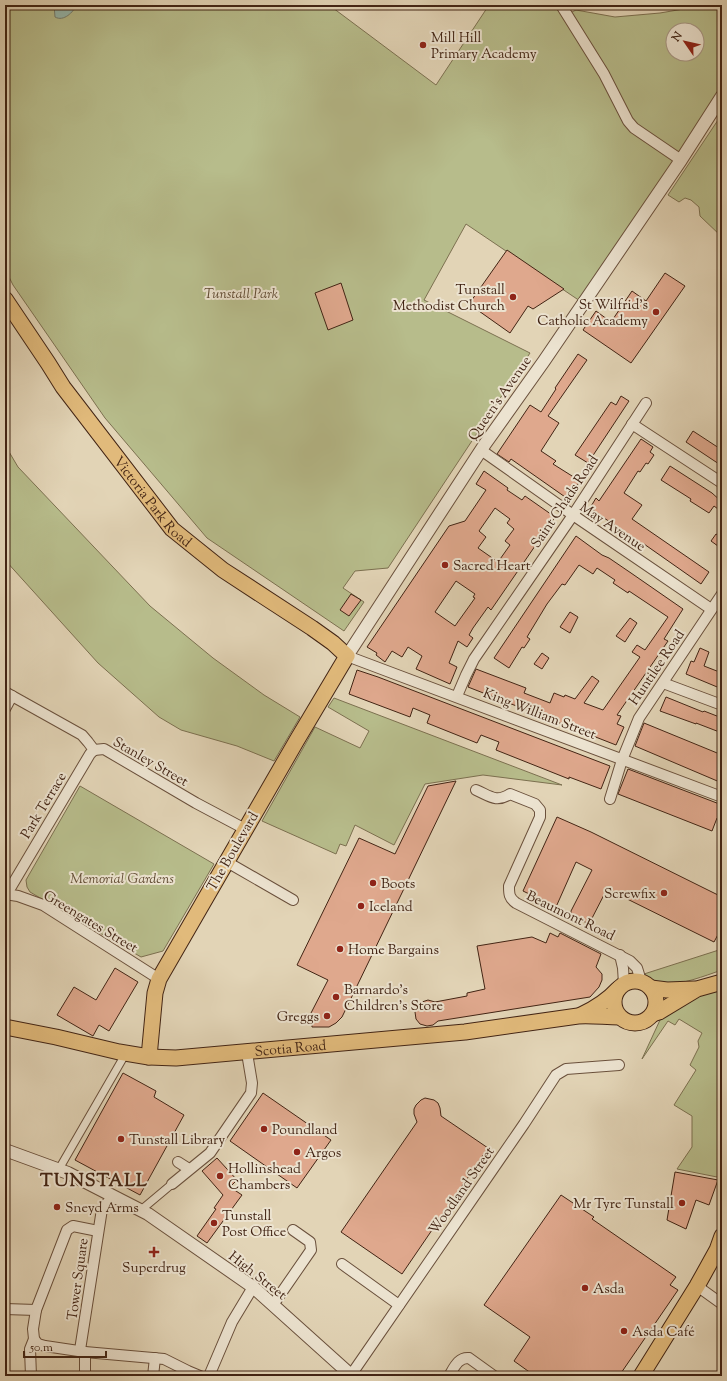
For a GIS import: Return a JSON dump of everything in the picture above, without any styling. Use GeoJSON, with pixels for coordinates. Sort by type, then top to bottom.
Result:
{"type":"FeatureCollection","features":[{"type":"Feature","properties":{"kind":"main road","name":"Victoria Park Road"},"geometry":{"type":"LineString","coordinates":[[5,299],[63,387],[172,529],[223,570],[312,628],[333,643],[347,656]]}},
{"type":"Feature","properties":{"kind":"main road","name":"The Boulevard"},"geometry":{"type":"LineString","coordinates":[[149,1057],[154,993],[159,979],[296,740],[347,656]]}},
{"type":"Feature","properties":{"kind":"main road"},"geometry":{"type":"LineString","coordinates":[[697,989],[659,1012],[653,1014],[644,1021],[636,1023],[624,1020],[619,1017],[615,1010],[614,996],[621,986],[630,981],[667,990],[697,989],[722,982]]}},
{"type":"Feature","properties":{"kind":"main road"},"geometry":{"type":"LineString","coordinates":[[646,985],[656,995],[653,1014]]}},
{"type":"Feature","properties":{"kind":"main road","name":"Scotia Road"},"geometry":{"type":"LineString","coordinates":[[578,1016],[596,1008],[621,986]]}},
{"type":"Feature","properties":{"kind":"main road","name":"Scotia Road"},"geometry":{"type":"LineString","coordinates":[[5,1027],[126,1053],[149,1057],[176,1058],[247,1053],[465,1032],[578,1016],[592,1015],[619,1017]]}},
{"type":"Feature","properties":{"kind":"main road"},"geometry":{"type":"LineString","coordinates":[[641,1376],[697,1286],[717,1250],[722,1236]]}},
{"type":"Feature","properties":{"kind":"street"},"geometry":{"type":"LineString","coordinates":[[561,5],[604,74],[628,121],[634,128],[681,160]]}},
{"type":"Feature","properties":{"kind":"street","name":"Queen's Avenue"},"geometry":{"type":"LineString","coordinates":[[347,656],[481,450],[681,160],[722,96]]}},
{"type":"Feature","properties":{"kind":"street","name":"Saint Chads Road"},"geometry":{"type":"LineString","coordinates":[[457,696],[474,659],[573,515],[646,403]]}},
{"type":"Feature","properties":{"kind":"street"},"geometry":{"type":"LineString","coordinates":[[632,424],[722,484]]}},
{"type":"Feature","properties":{"kind":"street","name":"May Avenue"},"geometry":{"type":"LineString","coordinates":[[481,450],[711,609]]}},
{"type":"Feature","properties":{"kind":"street","name":"Huntilee Road"},"geometry":{"type":"LineString","coordinates":[[610,799],[622,760],[639,718],[711,609],[721,597]]}},
{"type":"Feature","properties":{"kind":"street","name":"King William Street"},"geometry":{"type":"LineString","coordinates":[[347,656],[457,696],[722,797]]}},
{"type":"Feature","properties":{"kind":"street"},"geometry":{"type":"LineString","coordinates":[[663,683],[722,705]]}},
{"type":"Feature","properties":{"kind":"street"},"geometry":{"type":"LineString","coordinates":[[5,709],[9,694]]}},
{"type":"Feature","properties":{"kind":"street","name":"Stanley Street"},"geometry":{"type":"LineString","coordinates":[[9,694],[82,735],[94,750],[104,749],[196,803],[245,829]]}},
{"type":"Feature","properties":{"kind":"street","name":"Park Terrace"},"geometry":{"type":"LineString","coordinates":[[5,895],[90,754],[94,750]]}},
{"type":"Feature","properties":{"kind":"street","name":"Beaumont Road"},"geometry":{"type":"LineString","coordinates":[[476,790],[497,799],[503,798],[510,794],[535,804],[540,810],[540,817],[509,886],[510,899],[630,961],[637,968],[646,985]]}},
{"type":"Feature","properties":{"kind":"street"},"geometry":{"type":"LineString","coordinates":[[227,862],[292,900]]}},
{"type":"Feature","properties":{"kind":"street","name":"Greengates Street"},"geometry":{"type":"LineString","coordinates":[[5,895],[18,896],[43,905],[159,979]]}},
{"type":"Feature","properties":{"kind":"street","name":"Beaumont Road"},"geometry":{"type":"LineString","coordinates":[[620,955],[623,968],[621,986]]}},
{"type":"Feature","properties":{"kind":"street"},"geometry":{"type":"LineString","coordinates":[[59,1169],[126,1053]]}},
{"type":"Feature","properties":{"kind":"street"},"geometry":{"type":"LineString","coordinates":[[141,1210],[210,1153],[251,1093],[252,1083],[247,1053]]}},
{"type":"Feature","properties":{"kind":"street","name":"Woodland Street"},"geometry":{"type":"LineString","coordinates":[[352,1376],[399,1304],[556,1076],[566,1070],[619,1065]]}},
{"type":"Feature","properties":{"kind":"street","name":"High Street"},"geometry":{"type":"LineString","coordinates":[[5,1150],[59,1169],[141,1210],[197,1247],[253,1288],[352,1376]]}},
{"type":"Feature","properties":{"kind":"street"},"geometry":{"type":"LineString","coordinates":[[178,1162],[189,1169]]}},
{"type":"Feature","properties":{"kind":"street","name":"Tower Square"},"geometry":{"type":"LineString","coordinates":[[85,1376],[83,1351],[98,1231],[102,1209],[108,1202],[116,1198]]}},
{"type":"Feature","properties":{"kind":"street","name":"Tower Square"},"geometry":{"type":"LineString","coordinates":[[30,1376],[30,1349],[34,1339],[33,1329],[36,1310],[67,1230],[73,1226],[98,1231]]}},
{"type":"Feature","properties":{"kind":"street"},"geometry":{"type":"LineString","coordinates":[[273,1305],[311,1250],[310,1242],[293,1230]]}},
{"type":"Feature","properties":{"kind":"street"},"geometry":{"type":"LineString","coordinates":[[342,1264],[399,1304]]}},
{"type":"Feature","properties":{"kind":"street"},"geometry":{"type":"LineString","coordinates":[[697,1286],[722,1304]]}},
{"type":"Feature","properties":{"kind":"street"},"geometry":{"type":"LineString","coordinates":[[209,1376],[232,1322],[253,1288]]}},
{"type":"Feature","properties":{"kind":"street"},"geometry":{"type":"LineString","coordinates":[[5,1309],[36,1310]]}},
{"type":"Feature","properties":{"kind":"street"},"geometry":{"type":"LineString","coordinates":[[34,1339],[38,1344],[45,1346],[164,1359],[187,1374],[200,1376]]}},
{"type":"Feature","properties":{"kind":"street"},"geometry":{"type":"LineString","coordinates":[[153,1376],[155,1358]]}},
{"type":"Feature","properties":{"kind":"street"},"geometry":{"type":"LineString","coordinates":[[449,1376],[460,1360],[464,1358],[469,1358],[494,1376]]}},
{"type":"Feature","properties":{"kind":"green space","name":"Tunstall Park"},"geometry":{"type":"Polygon","coordinates":[[[5,5],[329,5],[436,85],[489,5],[561,5],[568,14],[576,10],[615,17],[660,13],[707,5],[722,5],[722,95],[580,301],[466,224],[424,300],[530,353],[388,568],[355,571],[343,588],[364,602],[344,631],[207,538],[105,418],[13,285],[5,269],[5,5]]]}},
{"type":"Feature","properties":{"kind":"green space"},"geometry":{"type":"Polygon","coordinates":[[[722,114],[722,237],[700,216],[699,207],[691,200],[685,198],[679,202],[668,195],[722,114]]]}},
{"type":"Feature","properties":{"kind":"green space"},"geometry":{"type":"Polygon","coordinates":[[[5,445],[18,467],[150,606],[213,658],[264,695],[300,717],[274,761],[237,746],[181,730],[159,717],[98,663],[5,560],[5,445]]]}},
{"type":"Feature","properties":{"kind":"green space"},"geometry":{"type":"Polygon","coordinates":[[[334,698],[562,785],[483,775],[425,784],[394,845],[355,825],[346,846],[340,844],[336,854],[262,821],[315,727],[360,748],[369,731],[328,707],[334,698]]]}},
{"type":"Feature","properties":{"kind":"green space","name":"Memorial Gardens"},"geometry":{"type":"Polygon","coordinates":[[[80,786],[214,864],[163,951],[141,957],[30,892],[27,887],[26,880],[80,786]]]}},
{"type":"Feature","properties":{"kind":"green space"},"geometry":{"type":"Polygon","coordinates":[[[722,949],[722,970],[686,982],[664,984],[644,974],[722,949]]]}},
{"type":"Feature","properties":{"kind":"green space"},"geometry":{"type":"Polygon","coordinates":[[[722,989],[722,1178],[677,1169],[692,1147],[692,1116],[674,1105],[696,1070],[690,1065],[699,1047],[698,1041],[702,1033],[679,1019],[675,1025],[668,1021],[642,1059],[660,1020],[672,1007],[722,989]]]}},
{"type":"Feature","properties":{"kind":"water"},"geometry":{"type":"Polygon","coordinates":[[[54,5],[77,5],[71,13],[65,17],[58,18],[55,17],[54,5]]]}},
{"type":"Feature","properties":{"kind":"building","name":"Tunstall Methodist Church"},"geometry":{"type":"Polygon","coordinates":[[[507,250],[564,289],[533,309],[528,306],[510,333],[469,304],[507,250]]]}},
{"type":"Feature","properties":{"kind":"building"},"geometry":{"type":"Polygon","coordinates":[[[665,273],[685,286],[631,363],[583,330],[596,311],[611,322],[632,291],[646,301],[665,273]]]}},
{"type":"Feature","properties":{"kind":"building"},"geometry":{"type":"Polygon","coordinates":[[[341,283],[353,320],[328,330],[315,293],[341,283]]]}},
{"type":"Feature","properties":{"kind":"building"},"geometry":{"type":"Polygon","coordinates":[[[578,354],[587,360],[548,416],[559,423],[541,451],[556,461],[553,464],[580,481],[568,499],[511,459],[509,462],[497,454],[530,405],[541,412],[578,354]]]}},
{"type":"Feature","properties":{"kind":"building"},"geometry":{"type":"Polygon","coordinates":[[[621,396],[629,401],[588,463],[575,455],[611,402],[616,405],[621,396]]]}},
{"type":"Feature","properties":{"kind":"building"},"geometry":{"type":"Polygon","coordinates":[[[693,431],[722,450],[722,466],[686,442],[693,431]]]}},
{"type":"Feature","properties":{"kind":"building"},"geometry":{"type":"Polygon","coordinates":[[[641,439],[653,447],[650,452],[654,455],[640,472],[638,471],[624,493],[642,505],[632,519],[709,572],[701,584],[644,544],[641,549],[615,529],[617,527],[590,508],[596,498],[599,501],[641,439]]]}},
{"type":"Feature","properties":{"kind":"building"},"geometry":{"type":"Polygon","coordinates":[[[670,466],[712,493],[722,502],[722,512],[714,506],[709,513],[690,501],[691,499],[661,480],[670,466]]]}},
{"type":"Feature","properties":{"kind":"building"},"geometry":{"type":"Polygon","coordinates":[[[484,471],[522,500],[525,496],[555,517],[491,610],[488,607],[473,628],[469,635],[473,638],[467,647],[458,641],[449,663],[457,667],[450,684],[416,669],[422,656],[408,647],[402,657],[392,651],[385,662],[376,655],[377,653],[367,647],[449,526],[465,521],[486,490],[476,484],[484,471]],[[495,508],[479,531],[486,537],[478,548],[498,562],[510,545],[505,541],[514,529],[507,523],[510,519],[495,508]],[[456,581],[435,612],[455,626],[475,598],[473,597],[475,594],[456,581]]]}},
{"type":"Feature","properties":{"kind":"building"},"geometry":{"type":"Polygon","coordinates":[[[716,534],[722,537],[722,549],[711,541],[716,534]]]}},
{"type":"Feature","properties":{"kind":"building"},"geometry":{"type":"Polygon","coordinates":[[[576,536],[683,609],[664,639],[668,641],[617,715],[621,716],[617,724],[624,727],[616,745],[468,687],[476,669],[526,688],[524,693],[550,703],[554,693],[575,699],[592,676],[599,681],[584,703],[603,710],[640,657],[632,652],[637,645],[645,650],[668,617],[629,591],[628,593],[613,583],[615,580],[597,568],[593,574],[579,565],[565,585],[562,584],[547,604],[527,637],[530,639],[524,648],[522,647],[509,668],[494,658],[576,536]]]}},
{"type":"Feature","properties":{"kind":"building"},"geometry":{"type":"Polygon","coordinates":[[[351,594],[361,600],[349,616],[340,610],[351,594]]]}},
{"type":"Feature","properties":{"kind":"building"},"geometry":{"type":"Polygon","coordinates":[[[570,612],[578,617],[570,633],[560,627],[570,612]]]}},
{"type":"Feature","properties":{"kind":"building"},"geometry":{"type":"Polygon","coordinates":[[[630,618],[637,623],[625,642],[616,636],[630,618]]]}},
{"type":"Feature","properties":{"kind":"building"},"geometry":{"type":"Polygon","coordinates":[[[700,648],[709,652],[704,666],[722,673],[722,689],[686,674],[691,661],[694,662],[700,648]]]}},
{"type":"Feature","properties":{"kind":"building"},"geometry":{"type":"Polygon","coordinates":[[[542,653],[549,658],[542,669],[534,664],[542,653]]]}},
{"type":"Feature","properties":{"kind":"building"},"geometry":{"type":"Polygon","coordinates":[[[357,670],[610,766],[601,789],[569,777],[569,779],[496,750],[499,742],[481,735],[477,743],[427,723],[430,715],[413,708],[410,717],[349,694],[357,670]]]}},
{"type":"Feature","properties":{"kind":"building"},"geometry":{"type":"Polygon","coordinates":[[[666,697],[722,718],[722,733],[660,711],[666,697]]]}},
{"type":"Feature","properties":{"kind":"building"},"geometry":{"type":"Polygon","coordinates":[[[644,723],[722,755],[719,765],[722,766],[722,783],[635,746],[644,723]]]}},
{"type":"Feature","properties":{"kind":"building"},"geometry":{"type":"Polygon","coordinates":[[[628,769],[722,805],[722,820],[717,818],[712,831],[618,794],[628,769]]]}},
{"type":"Feature","properties":{"kind":"building"},"geometry":{"type":"Polygon","coordinates":[[[456,781],[342,1017],[329,1027],[312,1027],[311,1013],[328,980],[297,965],[359,838],[395,854],[428,786],[456,781]]]}},
{"type":"Feature","properties":{"kind":"building"},"geometry":{"type":"Polygon","coordinates":[[[557,817],[591,832],[722,897],[722,927],[714,942],[607,889],[589,924],[571,915],[571,911],[592,870],[576,862],[556,907],[523,891],[557,817]]]}},
{"type":"Feature","properties":{"kind":"building"},"geometry":{"type":"Polygon","coordinates":[[[550,933],[558,937],[560,933],[601,954],[596,967],[602,974],[602,980],[599,987],[590,997],[438,1021],[433,1025],[427,1026],[420,1024],[416,1019],[415,1012],[417,1006],[422,1002],[428,1000],[435,1002],[467,996],[467,993],[485,989],[477,946],[532,937],[546,943],[550,933]]]}},
{"type":"Feature","properties":{"kind":"building"},"geometry":{"type":"Polygon","coordinates":[[[115,968],[138,982],[109,1031],[99,1025],[93,1036],[57,1015],[74,987],[96,1000],[115,968]]]}},
{"type":"Feature","properties":{"kind":"building"},"geometry":{"type":"Polygon","coordinates":[[[123,1073],[156,1091],[154,1097],[184,1115],[140,1195],[75,1160],[123,1073]]]}},
{"type":"Feature","properties":{"kind":"building"},"geometry":{"type":"Polygon","coordinates":[[[263,1093],[331,1140],[297,1188],[230,1141],[263,1093]]]}},
{"type":"Feature","properties":{"kind":"building"},"geometry":{"type":"Polygon","coordinates":[[[425,1098],[434,1100],[438,1103],[441,1116],[488,1148],[402,1274],[341,1232],[417,1122],[414,1109],[421,1100],[425,1098]]]}},
{"type":"Feature","properties":{"kind":"building"},"geometry":{"type":"Polygon","coordinates":[[[217,1158],[237,1180],[230,1187],[242,1195],[207,1243],[197,1236],[216,1209],[214,1208],[223,1195],[202,1171],[217,1158]]]}},
{"type":"Feature","properties":{"kind":"building","name":"Mr Tyre Tunstall"},"geometry":{"type":"Polygon","coordinates":[[[675,1172],[718,1180],[709,1205],[696,1200],[686,1229],[667,1220],[675,1172]]]}},
{"type":"Feature","properties":{"kind":"building","name":"Asda"},"geometry":{"type":"Polygon","coordinates":[[[561,1195],[594,1217],[592,1219],[676,1277],[670,1285],[678,1290],[619,1376],[586,1376],[580,1372],[577,1376],[535,1376],[514,1361],[530,1337],[484,1305],[561,1195]]]}},
{"type":"Feature","properties":{"kind":"place","name":"Mill Hill Primary Academy"},"geometry":{"type":"Point","coordinates":[423,45]}},
{"type":"Feature","properties":{"kind":"place","name":"Tunstall Methodist Church"},"geometry":{"type":"Point","coordinates":[513,297]}},
{"type":"Feature","properties":{"kind":"place","name":"St Wilfrid's Catholic Academy"},"geometry":{"type":"Point","coordinates":[656,312]}},
{"type":"Feature","properties":{"kind":"place","name":"Sacred Heart"},"geometry":{"type":"Point","coordinates":[445,565]}},
{"type":"Feature","properties":{"kind":"place","name":"Boots"},"geometry":{"type":"Point","coordinates":[373,883]}},
{"type":"Feature","properties":{"kind":"place","name":"Screwfix"},"geometry":{"type":"Point","coordinates":[664,893]}},
{"type":"Feature","properties":{"kind":"place","name":"Iceland"},"geometry":{"type":"Point","coordinates":[361,906]}},
{"type":"Feature","properties":{"kind":"place","name":"Home Bargains"},"geometry":{"type":"Point","coordinates":[340,949]}},
{"type":"Feature","properties":{"kind":"place","name":"Barnardo's Children's Store"},"geometry":{"type":"Point","coordinates":[336,997]}},
{"type":"Feature","properties":{"kind":"place","name":"Greggs"},"geometry":{"type":"Point","coordinates":[327,1016]}},
{"type":"Feature","properties":{"kind":"place","name":"Poundland"},"geometry":{"type":"Point","coordinates":[264,1129]}},
{"type":"Feature","properties":{"kind":"place","name":"Tunstall Library"},"geometry":{"type":"Point","coordinates":[121,1139]}},
{"type":"Feature","properties":{"kind":"place","name":"Argos"},"geometry":{"type":"Point","coordinates":[297,1152]}},
{"type":"Feature","properties":{"kind":"place","name":"Hollinshead Chambers"},"geometry":{"type":"Point","coordinates":[220,1176]}},
{"type":"Feature","properties":{"kind":"place","name":"Mr Tyre Tunstall"},"geometry":{"type":"Point","coordinates":[682,1203]}},
{"type":"Feature","properties":{"kind":"place","name":"Sneyd Arms"},"geometry":{"type":"Point","coordinates":[57,1207]}},
{"type":"Feature","properties":{"kind":"place","name":"Tunstall Post Office"},"geometry":{"type":"Point","coordinates":[214,1223]}},
{"type":"Feature","properties":{"kind":"place","name":"Superdrug"},"geometry":{"type":"Point","coordinates":[154,1252]}},
{"type":"Feature","properties":{"kind":"place","name":"Asda"},"geometry":{"type":"Point","coordinates":[585,1288]}},
{"type":"Feature","properties":{"kind":"place","name":"Asda Café"},"geometry":{"type":"Point","coordinates":[624,1331]}},
{"type":"Feature","properties":{"kind":"district","name":"TUNSTALL"},"geometry":{"type":"Point","coordinates":[94,1180]}}]}
